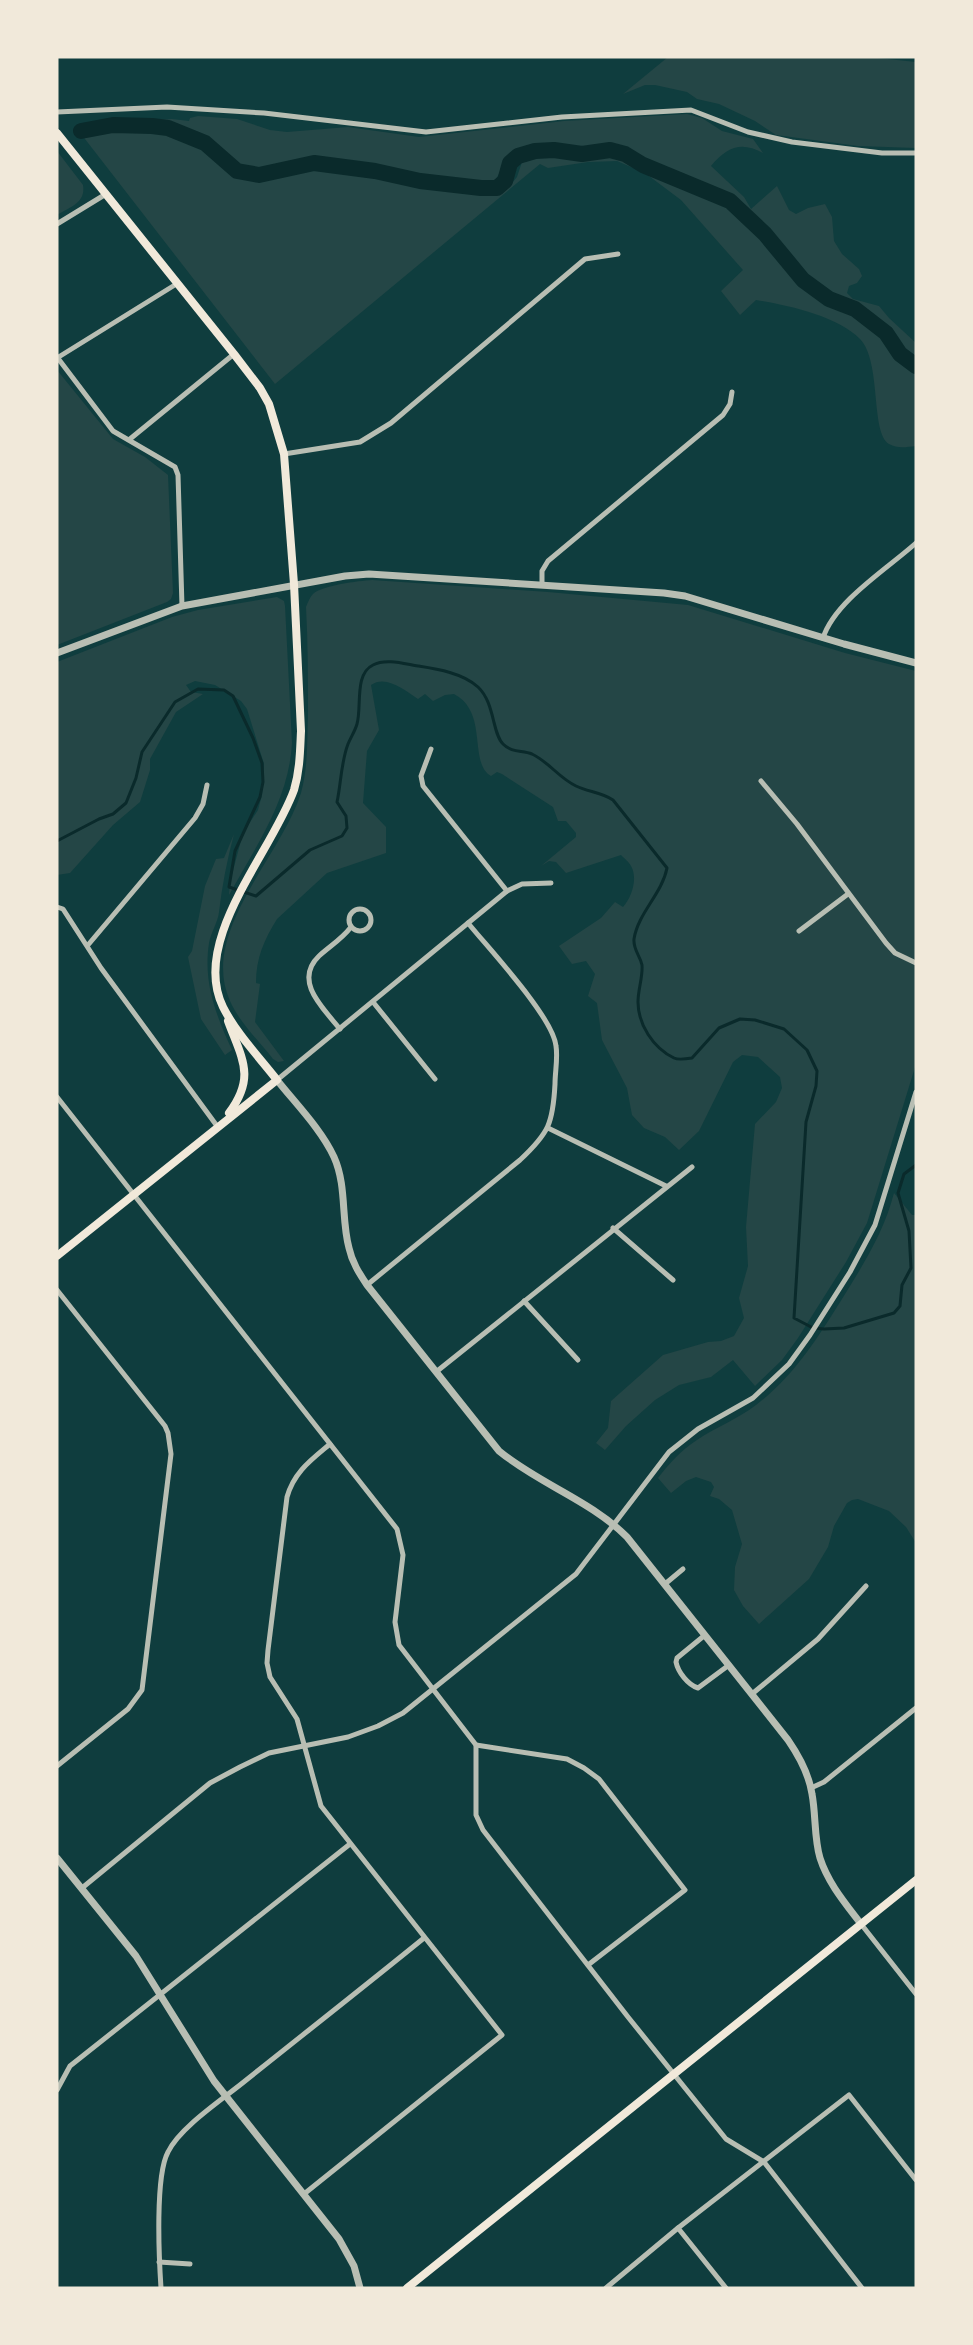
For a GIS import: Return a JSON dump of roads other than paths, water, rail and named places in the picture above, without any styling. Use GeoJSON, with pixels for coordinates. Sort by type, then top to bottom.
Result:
{"type":"FeatureCollection","features":[{"type":"Feature","properties":{"kind":"main road"},"geometry":{"type":"LineString","coordinates":[[57,133],[260,388],[269,404],[284,454],[294,584],[300,762],[294,789],[284,813],[219,938],[214,966],[216,986],[246,1073],[242,1090],[225,1120]]}},
{"type":"Feature","properties":{"kind":"main road"},"geometry":{"type":"LineString","coordinates":[[57,1256],[277,1080],[222,1006]]}},
{"type":"Feature","properties":{"kind":"main road"},"geometry":{"type":"LineString","coordinates":[[407,2288],[916,1880]]}},
{"type":"Feature","properties":{"kind":"street"},"geometry":{"type":"LineString","coordinates":[[57,112],[167,107],[264,113],[426,132],[562,117],[691,110],[732,127],[784,140],[882,153],[916,153]]}},
{"type":"Feature","properties":{"kind":"street"},"geometry":{"type":"LineString","coordinates":[[57,224],[106,194]]}},
{"type":"Feature","properties":{"kind":"street"},"geometry":{"type":"LineString","coordinates":[[284,454],[360,442],[391,423],[585,260],[618,254]]}},
{"type":"Feature","properties":{"kind":"street"},"geometry":{"type":"LineString","coordinates":[[178,283],[57,357],[113,430],[175,467],[178,475],[182,606]]}},
{"type":"Feature","properties":{"kind":"street"},"geometry":{"type":"LineString","coordinates":[[130,439],[234,354]]}},
{"type":"Feature","properties":{"kind":"street"},"geometry":{"type":"LineString","coordinates":[[542,583],[542,571],[548,561],[723,415],[730,404],[732,392]]}},
{"type":"Feature","properties":{"kind":"street"},"geometry":{"type":"LineString","coordinates":[[823,638],[826,627],[838,611],[916,543]]}},
{"type":"Feature","properties":{"kind":"street"},"geometry":{"type":"LineString","coordinates":[[57,653],[182,606],[294,584],[369,574],[664,592],[685,596],[823,638],[916,663]]}},
{"type":"Feature","properties":{"kind":"street"},"geometry":{"type":"LineString","coordinates":[[431,749],[421,776],[423,786],[507,891]]}},
{"type":"Feature","properties":{"kind":"street"},"geometry":{"type":"LineString","coordinates":[[761,781],[797,824],[895,953],[916,963]]}},
{"type":"Feature","properties":{"kind":"street"},"geometry":{"type":"LineString","coordinates":[[88,945],[195,818],[207,785]]}},
{"type":"Feature","properties":{"kind":"street"},"geometry":{"type":"LineString","coordinates":[[551,883],[533,882],[515,886],[507,891],[277,1080],[323,1139],[334,1158],[341,1178],[348,1248],[355,1266],[367,1285],[494,1444],[515,1464],[614,1524],[752,1694],[794,1749],[811,1788],[820,1856],[833,1887],[916,1994]]}},
{"type":"Feature","properties":{"kind":"street"},"geometry":{"type":"LineString","coordinates":[[799,931],[848,894]]}},
{"type":"Feature","properties":{"kind":"street"},"geometry":{"type":"LineString","coordinates":[[57,907],[63,909],[88,945],[101,969],[217,1126]]}},
{"type":"Feature","properties":{"kind":"street"},"geometry":{"type":"LineString","coordinates":[[359,908],[368,912],[371,922],[365,930],[355,930],[351,927],[349,918],[354,910],[359,908]]}},
{"type":"Feature","properties":{"kind":"street"},"geometry":{"type":"LineString","coordinates":[[367,1285],[520,1160],[538,1144],[548,1128],[554,1100],[556,1058],[556,1046],[552,1033],[539,1010],[468,923]]}},
{"type":"Feature","properties":{"kind":"street"},"geometry":{"type":"LineString","coordinates":[[340,1029],[314,996],[308,977],[311,966],[318,957],[344,936],[351,927]]}},
{"type":"Feature","properties":{"kind":"street"},"geometry":{"type":"LineString","coordinates":[[373,1002],[435,1078]]}},
{"type":"Feature","properties":{"kind":"street"},"geometry":{"type":"LineString","coordinates":[[82,1888],[210,1783],[268,1754],[348,1737],[378,1726],[403,1713],[567,1583],[580,1570],[669,1452],[698,1429],[753,1398],[777,1377],[799,1352],[850,1272],[874,1225],[916,1092]]}},
{"type":"Feature","properties":{"kind":"street"},"geometry":{"type":"LineString","coordinates":[[57,1097],[397,1529],[403,1556],[395,1622],[399,1645],[476,1745],[476,1815],[483,1830],[726,2139],[764,2162],[862,2288]]}},
{"type":"Feature","properties":{"kind":"street"},"geometry":{"type":"LineString","coordinates":[[548,1128],[666,1186]]}},
{"type":"Feature","properties":{"kind":"street"},"geometry":{"type":"LineString","coordinates":[[436,1372],[692,1167]]}},
{"type":"Feature","properties":{"kind":"street"},"geometry":{"type":"LineString","coordinates":[[613,1228],[673,1280]]}},
{"type":"Feature","properties":{"kind":"street"},"geometry":{"type":"LineString","coordinates":[[57,1290],[165,1426],[171,1454],[142,1690],[128,1709],[57,1766]]}},
{"type":"Feature","properties":{"kind":"street"},"geometry":{"type":"LineString","coordinates":[[524,1301],[578,1360]]}},
{"type":"Feature","properties":{"kind":"street"},"geometry":{"type":"LineString","coordinates":[[304,2194],[502,2035],[321,1806],[297,1719],[270,1677],[267,1663],[268,1650],[290,1487],[300,1470],[330,1444]]}},
{"type":"Feature","properties":{"kind":"street"},"geometry":{"type":"LineString","coordinates":[[665,1584],[683,1569]]}},
{"type":"Feature","properties":{"kind":"street"},"geometry":{"type":"LineString","coordinates":[[752,1694],[818,1640],[866,1586]]}},
{"type":"Feature","properties":{"kind":"street"},"geometry":{"type":"LineString","coordinates":[[705,1635],[677,1658],[678,1669],[690,1684],[698,1688],[729,1665]]}},
{"type":"Feature","properties":{"kind":"street"},"geometry":{"type":"LineString","coordinates":[[811,1788],[824,1782],[916,1708]]}},
{"type":"Feature","properties":{"kind":"street"},"geometry":{"type":"LineString","coordinates":[[476,1745],[567,1759],[584,1768],[599,1779],[685,1890],[588,1965]]}},
{"type":"Feature","properties":{"kind":"street"},"geometry":{"type":"LineString","coordinates":[[58,2085],[69,2066],[350,1844]]}},
{"type":"Feature","properties":{"kind":"street"},"geometry":{"type":"LineString","coordinates":[[57,1858],[124,1940],[194,2052],[226,2097],[346,2249],[360,2288]]}},
{"type":"Feature","properties":{"kind":"street"},"geometry":{"type":"LineString","coordinates":[[160,2288],[161,2179],[165,2159],[182,2133],[424,1938]]}},
{"type":"Feature","properties":{"kind":"street"},"geometry":{"type":"LineString","coordinates":[[606,2288],[678,2228],[849,2095],[916,2180]]}},
{"type":"Feature","properties":{"kind":"street"},"geometry":{"type":"LineString","coordinates":[[678,2228],[726,2288]]}},
{"type":"Feature","properties":{"kind":"street"},"geometry":{"type":"LineString","coordinates":[[159,2262],[190,2264]]}},
{"type":"Feature","properties":{"kind":"waterway"},"geometry":{"type":"LineString","coordinates":[[81,131],[113,125],[168,128],[205,143],[237,171],[259,175],[314,163],[375,171],[420,181],[481,188],[497,188],[505,181],[510,163],[518,156],[535,151],[554,150],[582,154],[610,150],[625,154],[643,165],[730,201],[765,234],[803,280],[829,299],[855,309],[886,333],[900,354],[916,366]]}},
{"type":"Feature","properties":{"kind":"waterway"},"geometry":{"type":"LineString","coordinates":[[57,841],[113,814],[126,803],[136,778],[142,752],[175,702],[198,689],[224,690],[233,696],[262,763],[263,782],[260,797],[235,851],[229,887],[256,896],[310,850],[342,836],[347,828],[346,816],[337,802],[344,758],[357,724],[361,683],[367,669],[378,663],[390,662],[450,672],[472,682],[484,694],[499,739],[503,744],[510,749],[538,757],[576,786],[613,800],[667,868],[660,886],[640,921],[634,939],[642,965],[638,997],[639,1010],[644,1027],[653,1042],[674,1058],[692,1058],[719,1028],[740,1019],[755,1020],[784,1029],[807,1050],[817,1071],[816,1086],[806,1122],[794,1318],[813,1328],[844,1328],[894,1313],[900,1306],[902,1285],[911,1268],[909,1231],[898,1193],[904,1174],[916,1165]]}}]}
